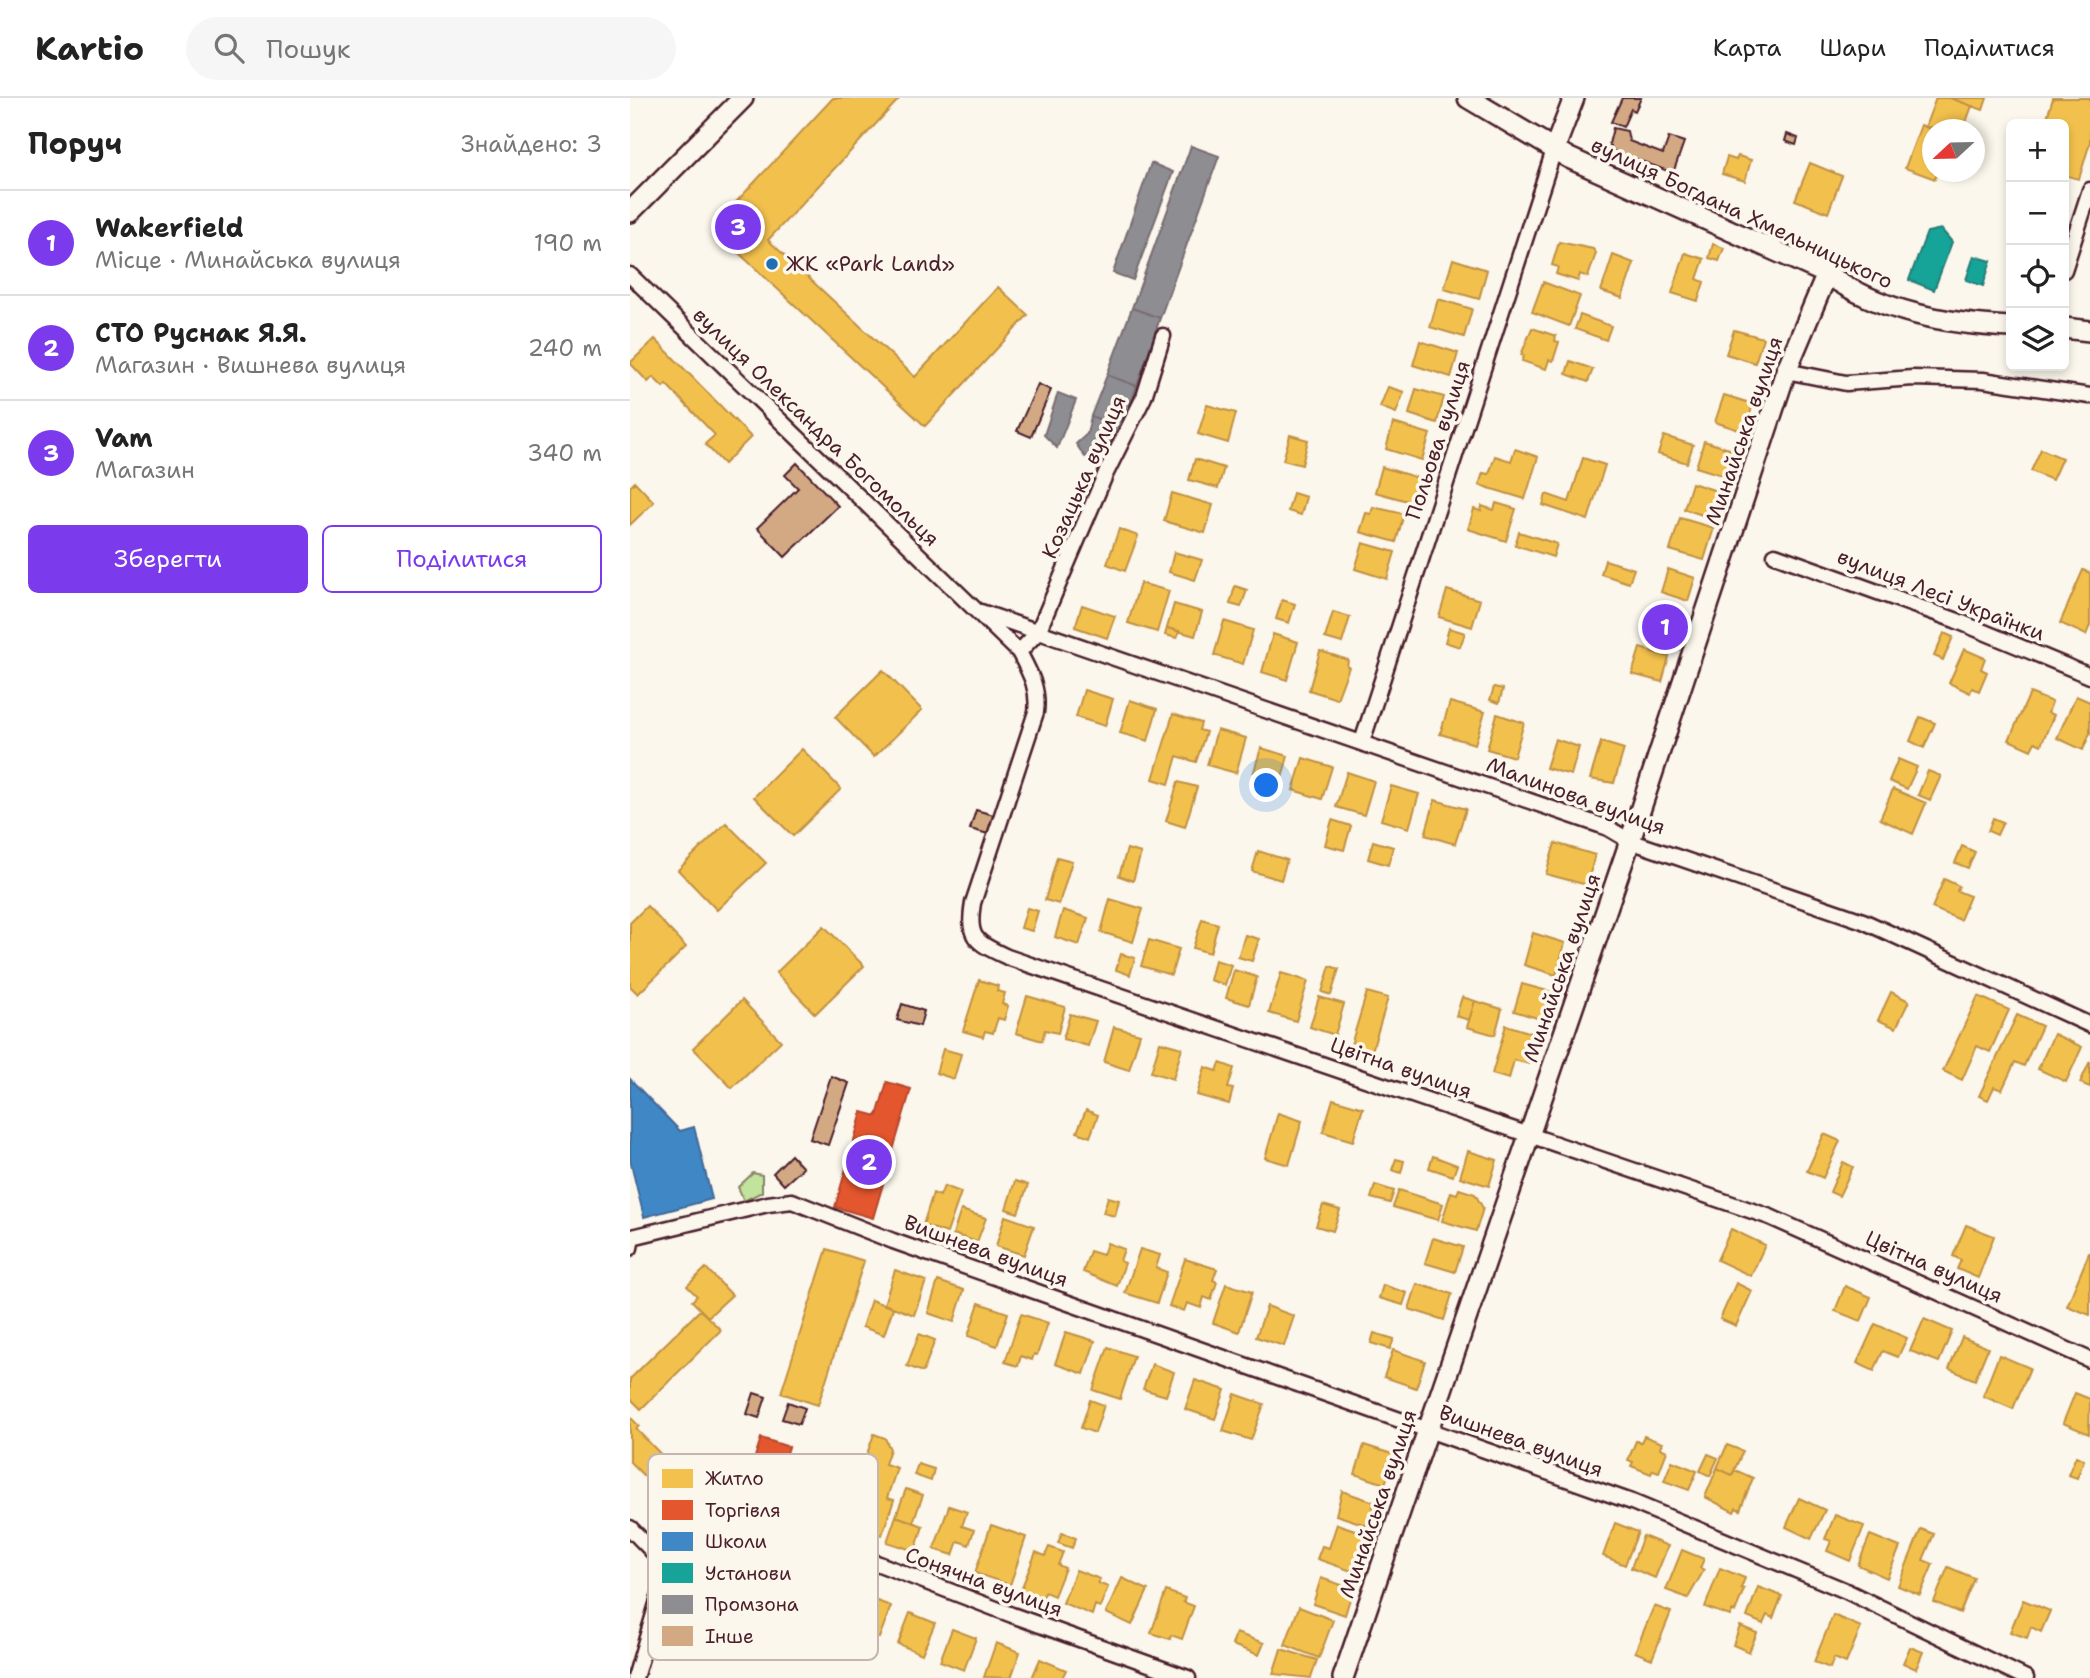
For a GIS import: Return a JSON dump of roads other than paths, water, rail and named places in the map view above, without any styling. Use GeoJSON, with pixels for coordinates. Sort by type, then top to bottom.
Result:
{"type":"FeatureCollection","features":[{"type":"Feature","properties":{"kind":"street"},"geometry":{"type":"LineString","coordinates":[[630,212],[743,98]]}},
{"type":"Feature","properties":{"kind":"street","name":"вулиця Богдана Хмельницького"},"geometry":{"type":"LineString","coordinates":[[1474,98],[1554,150],[1827,274],[1848,289],[1891,307],[1972,325],[2006,327]]}},
{"type":"Feature","properties":{"kind":"street"},"geometry":{"type":"LineString","coordinates":[[1554,150],[1574,98]]}},
{"type":"Feature","properties":{"kind":"street","name":"Польова вулиця"},"geometry":{"type":"LineString","coordinates":[[1362,742],[1554,150]]}},
{"type":"Feature","properties":{"kind":"street"},"geometry":{"type":"LineString","coordinates":[[2069,255],[2090,190]]}},
{"type":"Feature","properties":{"kind":"street","name":"Минайська вулиця"},"geometry":{"type":"LineString","coordinates":[[1343,1678],[1630,841],[1787,371],[1827,274]]}},
{"type":"Feature","properties":{"kind":"street","name":"вулиця Олександра Богомольця"},"geometry":{"type":"LineString","coordinates":[[630,275],[1019,652]]}},
{"type":"Feature","properties":{"kind":"street"},"geometry":{"type":"LineString","coordinates":[[2069,329],[2090,331]]}},
{"type":"Feature","properties":{"kind":"street","name":"Козацька вулиця"},"geometry":{"type":"LineString","coordinates":[[1038,632],[1106,473],[1144,397],[1163,336]]}},
{"type":"Feature","properties":{"kind":"street"},"geometry":{"type":"LineString","coordinates":[[1787,371],[1846,383],[1913,378],[1983,380],[2090,396]]}},
{"type":"Feature","properties":{"kind":"street","name":"вулиця Лесі Українки"},"geometry":{"type":"LineString","coordinates":[[1775,555],[1955,620],[2090,676]]}},
{"type":"Feature","properties":{"kind":"street","name":"Малинова вулиця"},"geometry":{"type":"LineString","coordinates":[[974,609],[1608,828],[1630,841],[1863,921],[2090,1025]]}},
{"type":"Feature","properties":{"kind":"street"},"geometry":{"type":"LineString","coordinates":[[1019,652],[1038,632]]}},
{"type":"Feature","properties":{"kind":"street","name":"Цвітна вулиця"},"geometry":{"type":"LineString","coordinates":[[1019,652],[1036,687],[1036,712],[973,903],[970,924],[973,935],[982,944],[1007,957],[1770,1217],[2090,1360]]}},
{"type":"Feature","properties":{"kind":"street","name":"Вишнева вулиця"},"geometry":{"type":"LineString","coordinates":[[630,1248],[632,1237],[792,1201],[893,1241],[1632,1502],[1819,1580],[2026,1678]]}},
{"type":"Feature","properties":{"kind":"street"},"geometry":{"type":"LineString","coordinates":[[630,1528],[648,1546]]}},
{"type":"Feature","properties":{"kind":"street","name":"Сонячна вулиця"},"geometry":{"type":"LineString","coordinates":[[878,1564],[1188,1678]]}},
{"type":"Feature","properties":{"kind":"street","name":"Сонячна вулиця"},"geometry":{"type":"LineString","coordinates":[[635,1678],[648,1634]]}},
{"type":"Feature","properties":{"kind":"place","name":"Vam"},"geometry":{"type":"Point","coordinates":[738,227]}},
{"type":"Feature","properties":{"kind":"place","name":"ЖК «Park Land»"},"geometry":{"type":"Point","coordinates":[772,264]}},
{"type":"Feature","properties":{"kind":"place","name":"Wakerfield"},"geometry":{"type":"Point","coordinates":[1665,627]}},
{"type":"Feature","properties":{"kind":"place","name":"СТО Руснак Я.Я."},"geometry":{"type":"Point","coordinates":[869,1162]}}]}
